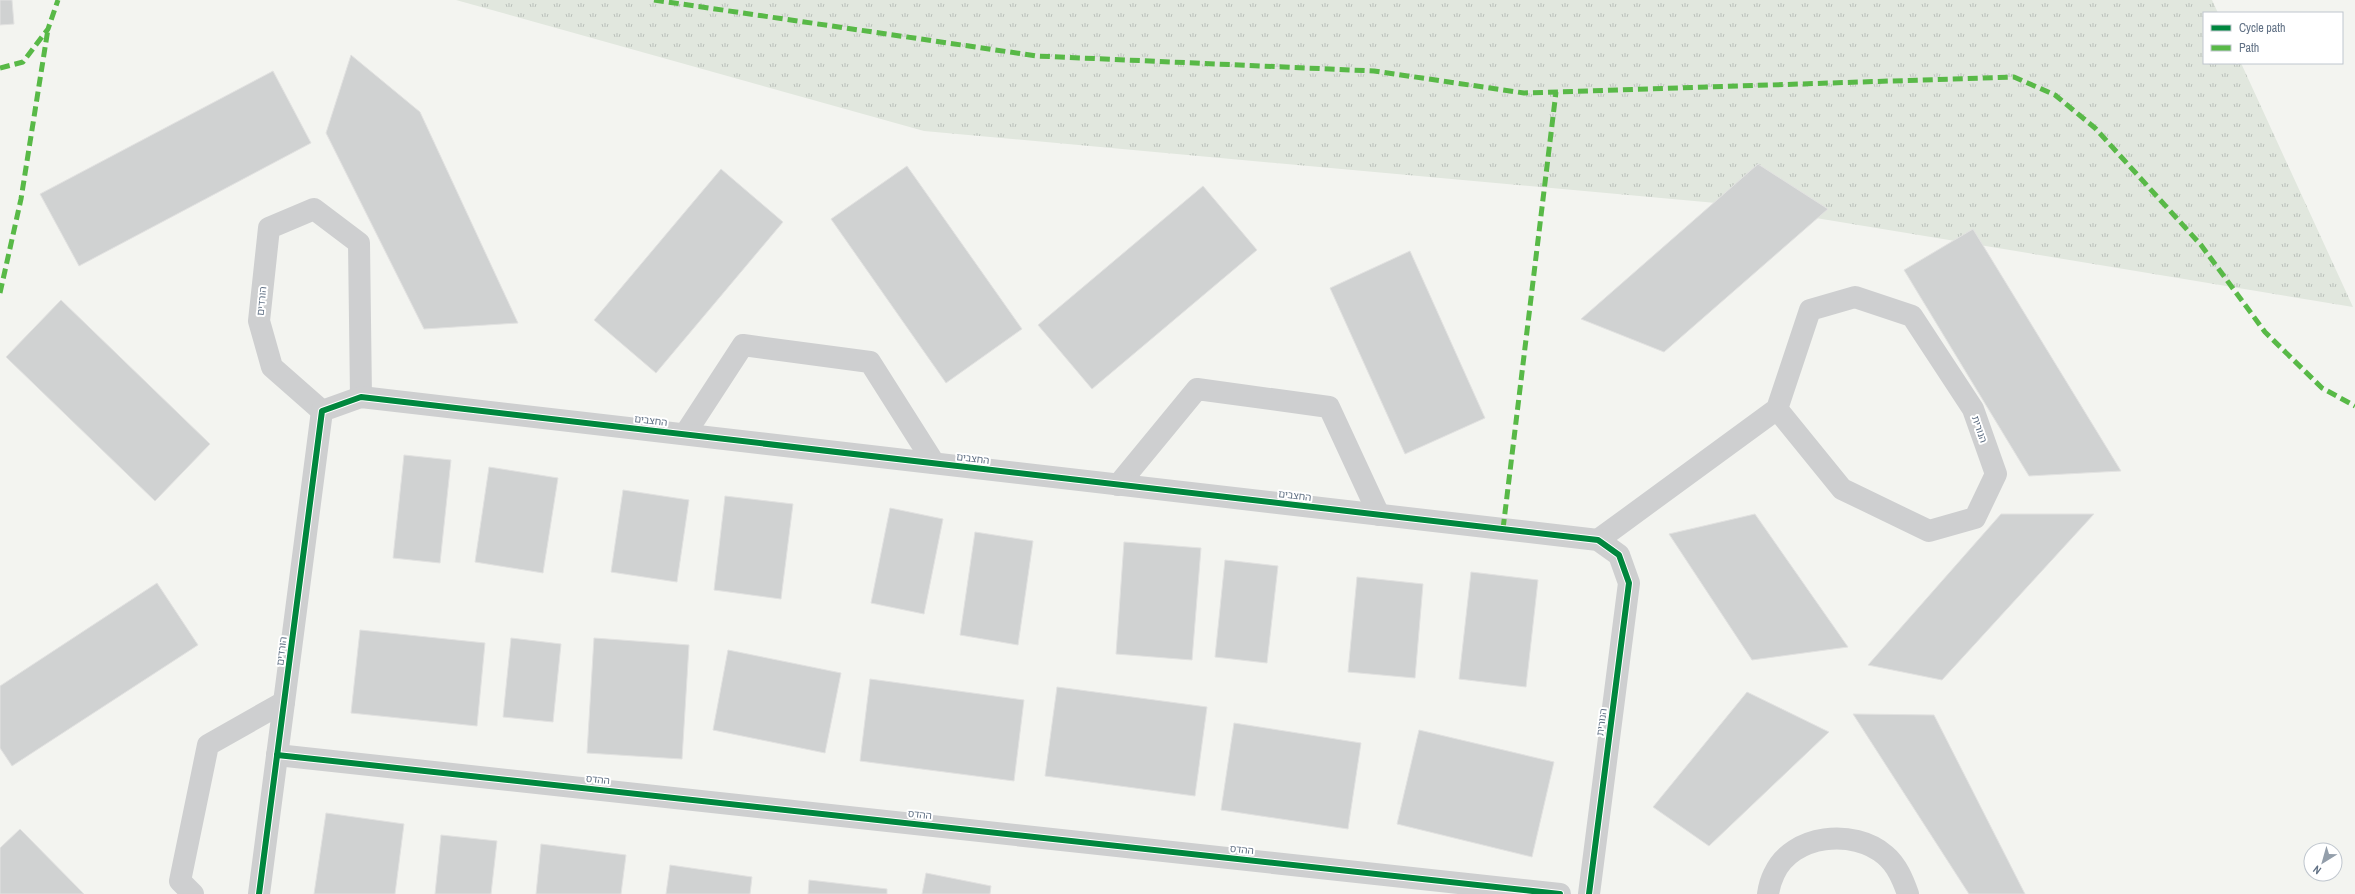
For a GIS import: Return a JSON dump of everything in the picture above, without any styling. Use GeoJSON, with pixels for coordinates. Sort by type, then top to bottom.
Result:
{"type":"FeatureCollection","features":[{"type":"Feature","properties":{"kind":"street","name":"הורדים"},"geometry":{"type":"LineString","coordinates":[[259,894],[322,411],[272,367],[259,321],[269,228],[314,209],[359,243],[361,397]]}},
{"type":"Feature","properties":{"kind":"street","name":"הנורית"},"geometry":{"type":"LineString","coordinates":[[1855,297],[1912,316],[1973,410],[1996,474],[1975,518],[1929,531],[1842,489],[1777,409],[1810,310],[1855,297]]}},
{"type":"Feature","properties":{"kind":"street"},"geometry":{"type":"LineString","coordinates":[[684,434],[743,345],[870,362],[934,464]]}},
{"type":"Feature","properties":{"kind":"street"},"geometry":{"type":"LineString","coordinates":[[1118,485],[1197,389],[1329,407],[1379,515]]}},
{"type":"Feature","properties":{"kind":"street","name":"החצבים"},"geometry":{"type":"LineString","coordinates":[[322,411],[361,397],[1598,540]]}},
{"type":"Feature","properties":{"kind":"street"},"geometry":{"type":"LineString","coordinates":[[1598,540],[1777,409]]}},
{"type":"Feature","properties":{"kind":"street","name":"הנורית"},"geometry":{"type":"LineString","coordinates":[[1589,894],[1630,583],[1618,555],[1598,540]]}},
{"type":"Feature","properties":{"kind":"street"},"geometry":{"type":"LineString","coordinates":[[193,894],[180,882],[208,745],[284,702]]}},
{"type":"Feature","properties":{"kind":"street","name":"ההדס"},"geometry":{"type":"LineString","coordinates":[[277,754],[1560,894]]}},
{"type":"Feature","properties":{"kind":"street"},"geometry":{"type":"LineString","coordinates":[[1768,894],[1774,873],[1790,853],[1812,841],[1849,838],[1873,847],[1885,856],[1901,876],[1908,894]]}},
{"type":"Feature","properties":{"kind":"green space"},"geometry":{"type":"Polygon","coordinates":[[[456,0],[2212,0],[2218,12],[2203,12],[2203,64],[2241,64],[2353,307],[1738,205],[924,131],[456,0]]]}},
{"type":"Feature","properties":{"kind":"building"},"geometry":{"type":"Polygon","coordinates":[[[0,0],[12,0],[14,24],[0,25],[0,0]]]}},
{"type":"Feature","properties":{"kind":"building"},"geometry":{"type":"Polygon","coordinates":[[[351,55],[420,112],[518,323],[424,329],[326,133],[351,55]]]}},
{"type":"Feature","properties":{"kind":"building"},"geometry":{"type":"Polygon","coordinates":[[[273,71],[311,143],[79,266],[40,194],[273,71]]]}},
{"type":"Feature","properties":{"kind":"building"},"geometry":{"type":"Polygon","coordinates":[[[1758,164],[1828,209],[1664,352],[1581,319],[1758,164]]]}},
{"type":"Feature","properties":{"kind":"building"},"geometry":{"type":"Polygon","coordinates":[[[907,166],[1022,329],[946,383],[831,219],[907,166]]]}},
{"type":"Feature","properties":{"kind":"building"},"geometry":{"type":"Polygon","coordinates":[[[721,169],[783,222],[656,373],[594,320],[721,169]]]}},
{"type":"Feature","properties":{"kind":"building"},"geometry":{"type":"Polygon","coordinates":[[[1203,186],[1257,250],[1092,389],[1038,325],[1203,186]]]}},
{"type":"Feature","properties":{"kind":"building"},"geometry":{"type":"Polygon","coordinates":[[[1973,229],[2121,471],[2029,476],[1904,270],[1973,229]]]}},
{"type":"Feature","properties":{"kind":"building"},"geometry":{"type":"Polygon","coordinates":[[[1410,251],[1485,418],[1405,454],[1330,288],[1410,251]]]}},
{"type":"Feature","properties":{"kind":"building"},"geometry":{"type":"Polygon","coordinates":[[[61,300],[210,444],[155,501],[6,357],[61,300]]]}},
{"type":"Feature","properties":{"kind":"building"},"geometry":{"type":"Polygon","coordinates":[[[404,455],[451,460],[440,563],[393,558],[404,455]]]}},
{"type":"Feature","properties":{"kind":"building"},"geometry":{"type":"Polygon","coordinates":[[[489,467],[558,478],[543,573],[475,562],[489,467]]]}},
{"type":"Feature","properties":{"kind":"building"},"geometry":{"type":"Polygon","coordinates":[[[623,490],[689,500],[677,582],[611,572],[623,490]]]}},
{"type":"Feature","properties":{"kind":"building"},"geometry":{"type":"Polygon","coordinates":[[[725,496],[793,504],[781,599],[714,590],[725,496]]]}},
{"type":"Feature","properties":{"kind":"building"},"geometry":{"type":"Polygon","coordinates":[[[890,508],[943,519],[924,614],[871,603],[890,508]]]}},
{"type":"Feature","properties":{"kind":"building"},"geometry":{"type":"Polygon","coordinates":[[[1755,514],[1848,647],[1752,660],[1669,534],[1755,514]]]}},
{"type":"Feature","properties":{"kind":"building"},"geometry":{"type":"Polygon","coordinates":[[[2001,514],[2094,514],[1942,680],[1868,665],[2001,514]]]}},
{"type":"Feature","properties":{"kind":"building"},"geometry":{"type":"Polygon","coordinates":[[[975,532],[1033,541],[1018,645],[960,635],[975,532]]]}},
{"type":"Feature","properties":{"kind":"building"},"geometry":{"type":"Polygon","coordinates":[[[1124,542],[1201,548],[1192,660],[1116,654],[1124,542]]]}},
{"type":"Feature","properties":{"kind":"building"},"geometry":{"type":"Polygon","coordinates":[[[1225,560],[1278,566],[1267,663],[1215,657],[1225,560]]]}},
{"type":"Feature","properties":{"kind":"building"},"geometry":{"type":"Polygon","coordinates":[[[1471,572],[1538,580],[1526,687],[1459,679],[1471,572]]]}},
{"type":"Feature","properties":{"kind":"building"},"geometry":{"type":"Polygon","coordinates":[[[1357,577],[1423,584],[1415,678],[1348,672],[1357,577]]]}},
{"type":"Feature","properties":{"kind":"building"},"geometry":{"type":"Polygon","coordinates":[[[157,583],[198,645],[12,766],[0,748],[0,686],[157,583]]]}},
{"type":"Feature","properties":{"kind":"building"},"geometry":{"type":"Polygon","coordinates":[[[360,630],[485,643],[477,726],[351,713],[360,630]]]}},
{"type":"Feature","properties":{"kind":"building"},"geometry":{"type":"Polygon","coordinates":[[[511,638],[561,644],[553,722],[503,717],[511,638]]]}},
{"type":"Feature","properties":{"kind":"building"},"geometry":{"type":"Polygon","coordinates":[[[594,638],[689,645],[682,759],[587,753],[594,638]]]}},
{"type":"Feature","properties":{"kind":"building"},"geometry":{"type":"Polygon","coordinates":[[[728,650],[841,673],[825,753],[713,730],[728,650]]]}},
{"type":"Feature","properties":{"kind":"building"},"geometry":{"type":"Polygon","coordinates":[[[870,679],[1024,700],[1014,781],[860,761],[870,679]]]}},
{"type":"Feature","properties":{"kind":"building"},"geometry":{"type":"Polygon","coordinates":[[[1057,687],[1207,707],[1195,796],[1045,776],[1057,687]]]}},
{"type":"Feature","properties":{"kind":"building"},"geometry":{"type":"Polygon","coordinates":[[[1747,692],[1829,732],[1709,846],[1653,807],[1747,692]]]}},
{"type":"Feature","properties":{"kind":"building"},"geometry":{"type":"Polygon","coordinates":[[[1853,714],[1934,715],[2025,894],[1969,894],[1853,714]]]}},
{"type":"Feature","properties":{"kind":"building"},"geometry":{"type":"Polygon","coordinates":[[[1234,723],[1361,743],[1348,829],[1221,810],[1234,723]]]}},
{"type":"Feature","properties":{"kind":"building"},"geometry":{"type":"Polygon","coordinates":[[[1419,730],[1554,762],[1532,857],[1397,824],[1419,730]]]}},
{"type":"Feature","properties":{"kind":"building"},"geometry":{"type":"Polygon","coordinates":[[[326,813],[404,824],[395,894],[314,894],[326,813]]]}},
{"type":"Feature","properties":{"kind":"building"},"geometry":{"type":"Polygon","coordinates":[[[20,829],[84,894],[0,894],[0,848],[20,829]]]}},
{"type":"Feature","properties":{"kind":"building"},"geometry":{"type":"Polygon","coordinates":[[[441,835],[497,841],[491,894],[435,894],[441,835]]]}},
{"type":"Feature","properties":{"kind":"building"},"geometry":{"type":"Polygon","coordinates":[[[541,844],[626,855],[621,894],[536,894],[541,844]]]}},
{"type":"Feature","properties":{"kind":"building"},"geometry":{"type":"Polygon","coordinates":[[[670,865],[752,877],[750,894],[666,894],[670,865]]]}},
{"type":"Feature","properties":{"kind":"building"},"geometry":{"type":"Polygon","coordinates":[[[926,873],[991,886],[990,894],[922,894],[926,873]]]}},
{"type":"Feature","properties":{"kind":"building"},"geometry":{"type":"Polygon","coordinates":[[[809,880],[887,889],[887,894],[808,894],[809,880]]]}},
{"type":"Feature","properties":{"kind":"marked path"},"geometry":{"type":"LineString","coordinates":[[0,68],[23,62],[48,29],[58,0]]}},
{"type":"Feature","properties":{"kind":"marked path"},"geometry":{"type":"LineString","coordinates":[[654,0],[1037,56],[1374,71],[1524,93],[2014,77],[2055,95],[2095,128],[2201,245],[2265,332],[2322,388],[2355,406]]}},
{"type":"Feature","properties":{"kind":"marked path"},"geometry":{"type":"LineString","coordinates":[[0,293],[21,199],[48,29]]}},
{"type":"Feature","properties":{"kind":"marked path"},"geometry":{"type":"LineString","coordinates":[[1503,529],[1556,92]]}},
{"type":"Feature","properties":{"kind":"cycle path"},"geometry":{"type":"LineString","coordinates":[[259,894],[322,411],[361,397],[1598,540],[1619,555],[1629,583],[1589,894]]}},
{"type":"Feature","properties":{"kind":"cycle path"},"geometry":{"type":"LineString","coordinates":[[277,755],[1560,894]]}}]}
